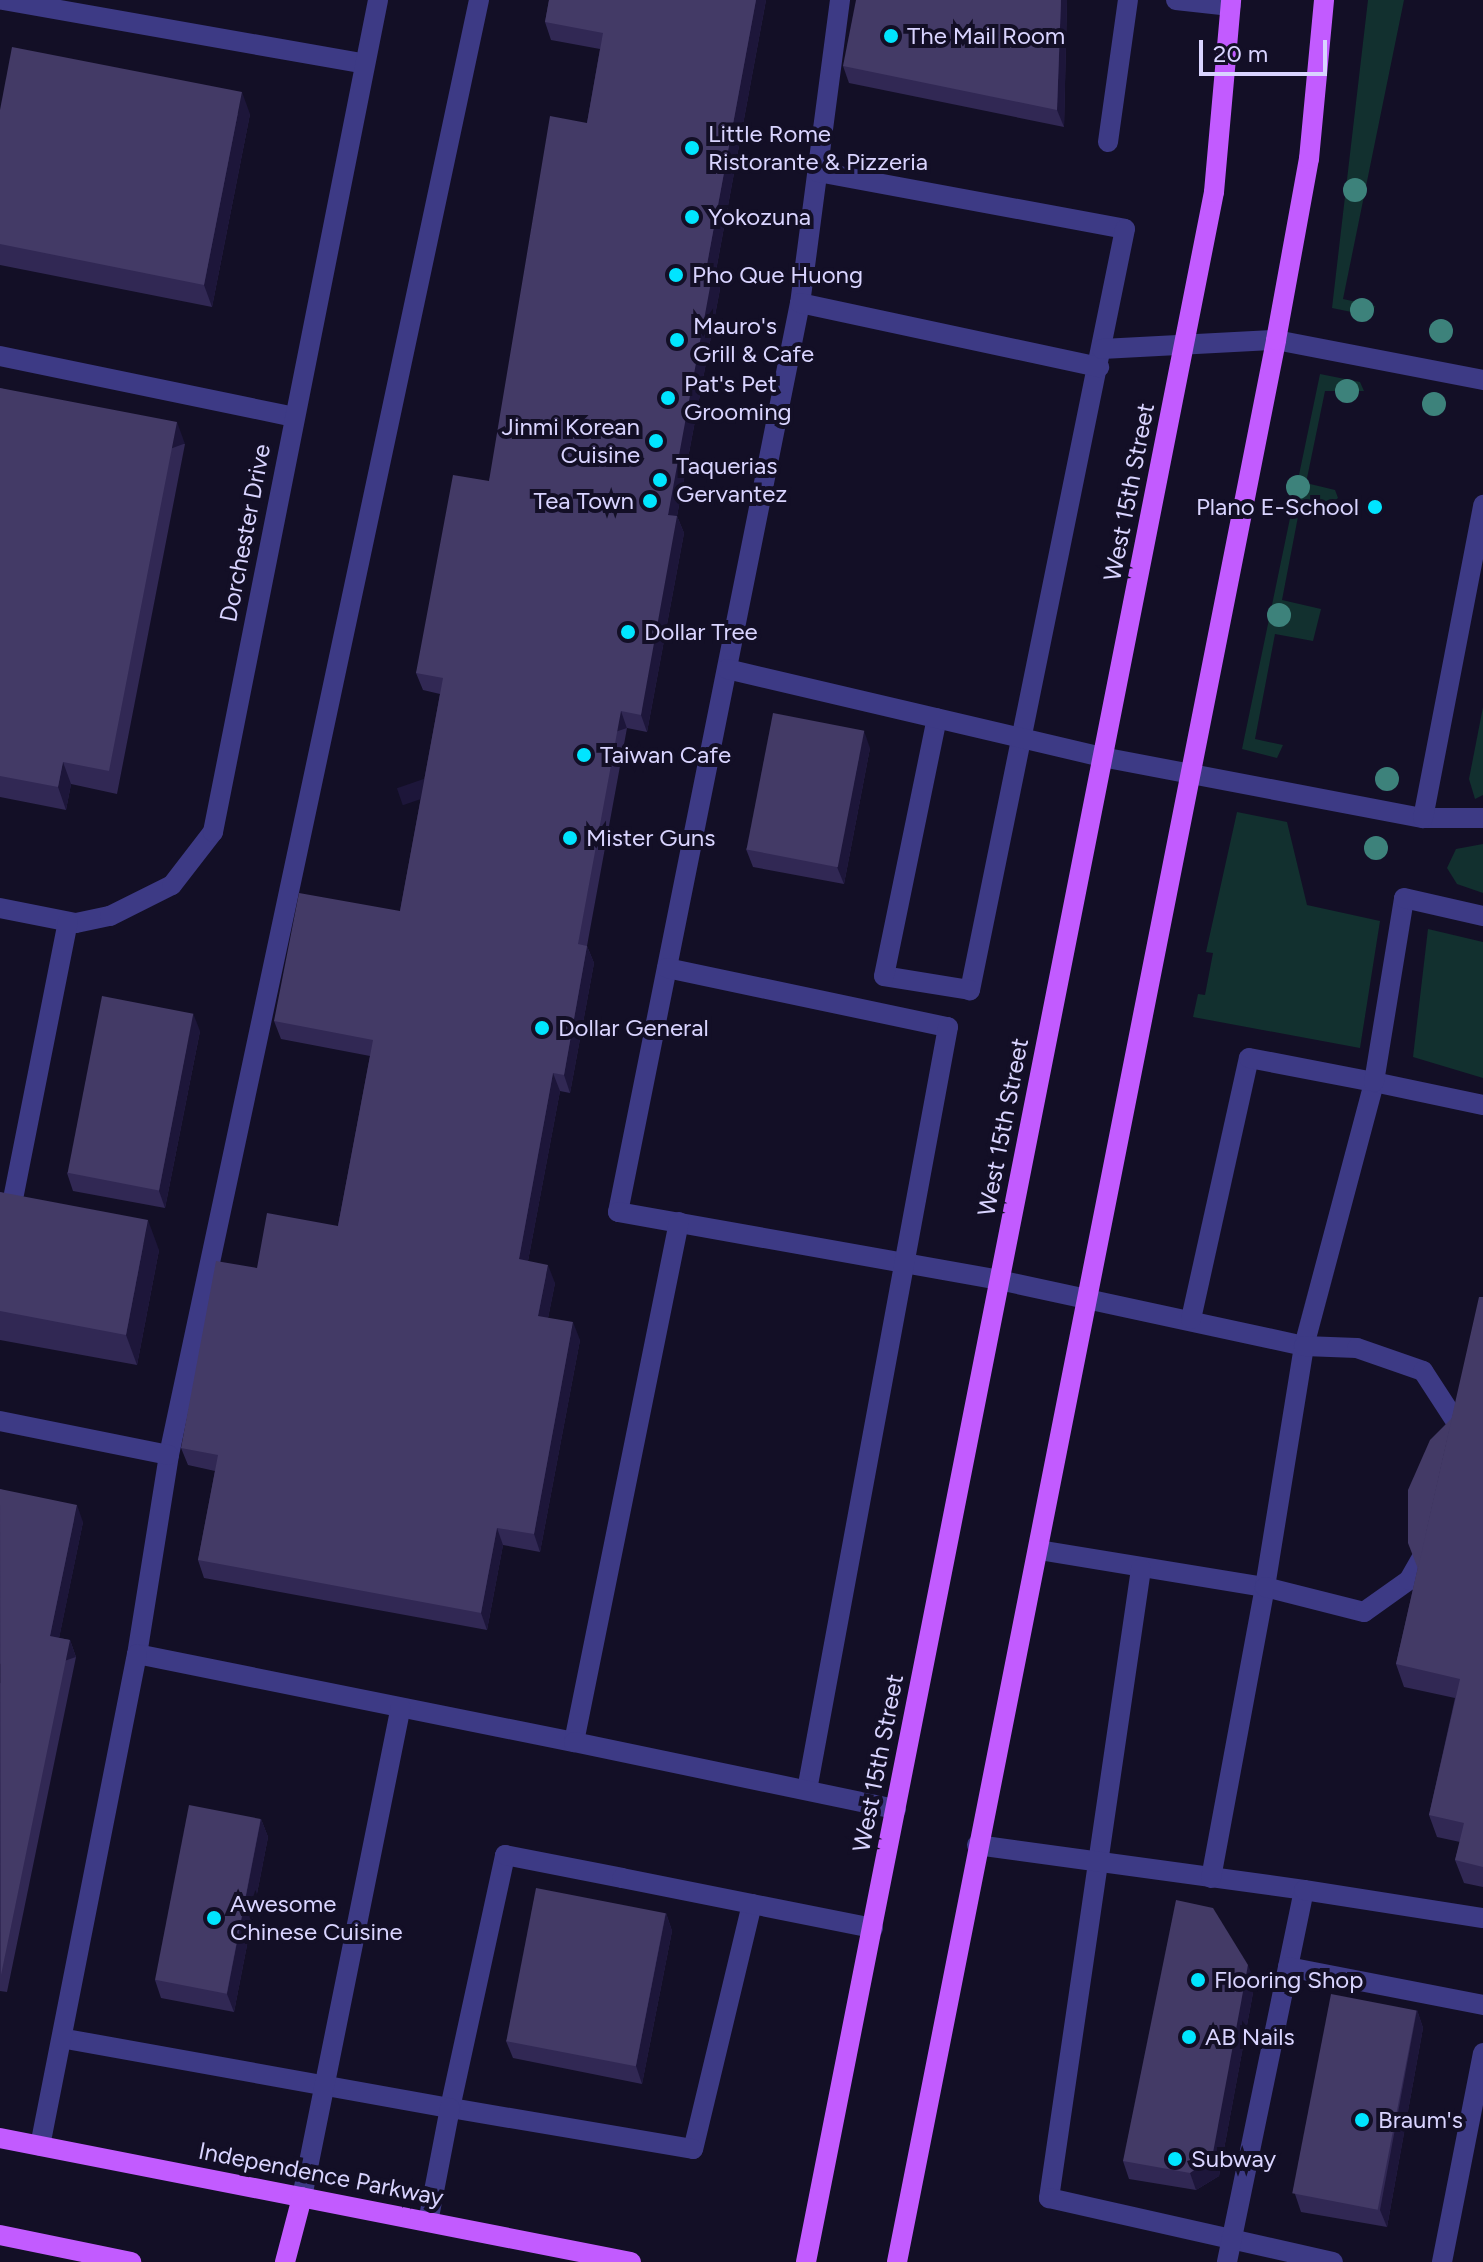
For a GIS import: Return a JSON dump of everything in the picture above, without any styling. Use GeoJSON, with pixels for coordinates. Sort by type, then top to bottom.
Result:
{"type":"FeatureCollection","features":[{"type":"Feature","properties":{"kind":"main road"},"geometry":{"type":"LineString","coordinates":[[897,2262],[977,1845],[1090,1300],[1276,340],[1309,159],[1324,0]]}},
{"type":"Feature","properties":{"kind":"main road","name":"West 15th Street"},"geometry":{"type":"LineString","coordinates":[[806,2262],[1221,148],[1231,3]]}},
{"type":"Feature","properties":{"kind":"main road","name":"Independence Parkway"},"geometry":{"type":"LineString","coordinates":[[0,2138],[631,2262]]}},
{"type":"Feature","properties":{"kind":"main road"},"geometry":{"type":"LineString","coordinates":[[285,2262],[302,2197]]}},
{"type":"Feature","properties":{"kind":"main road"},"geometry":{"type":"LineString","coordinates":[[0,2235],[131,2262]]}},
{"type":"Feature","properties":{"kind":"street"},"geometry":{"type":"LineString","coordinates":[[3,0],[362,63]]}},
{"type":"Feature","properties":{"kind":"street","name":"Dorchester Drive"},"geometry":{"type":"LineString","coordinates":[[0,908],[68,922],[110,916],[172,885],[213,832],[362,63],[378,0]]}},
{"type":"Feature","properties":{"kind":"street"},"geometry":{"type":"LineString","coordinates":[[40,2146],[66,2039],[137,1654],[169,1455],[479,0]]}},
{"type":"Feature","properties":{"kind":"street"},"geometry":{"type":"LineString","coordinates":[[840,0],[800,303],[618,1212],[999,1280],[1191,1319],[1304,1346],[1357,1348],[1423,1371],[1460,1428],[1453,1457]]}},
{"type":"Feature","properties":{"kind":"street"},"geometry":{"type":"LineString","coordinates":[[1108,142],[1128,0]]}},
{"type":"Feature","properties":{"kind":"street"},"geometry":{"type":"LineString","coordinates":[[1176,0],[1231,3]]}},
{"type":"Feature","properties":{"kind":"street"},"geometry":{"type":"LineString","coordinates":[[818,172],[1125,229],[1024,739],[970,990],[884,976],[937,718]]}},
{"type":"Feature","properties":{"kind":"street"},"geometry":{"type":"LineString","coordinates":[[800,303],[1100,358],[1184,342],[1276,340],[1483,380]]}},
{"type":"Feature","properties":{"kind":"street"},"geometry":{"type":"LineString","coordinates":[[0,356],[294,417]]}},
{"type":"Feature","properties":{"kind":"street"},"geometry":{"type":"LineString","coordinates":[[1423,818],[1483,505]]}},
{"type":"Feature","properties":{"kind":"street"},"geometry":{"type":"LineString","coordinates":[[727,669],[1102,757],[1423,818],[1483,818]]}},
{"type":"Feature","properties":{"kind":"street"},"geometry":{"type":"LineString","coordinates":[[1211,1878],[1265,1587],[1304,1346],[1374,1082],[1404,898],[1483,916]]}},
{"type":"Feature","properties":{"kind":"street"},"geometry":{"type":"LineString","coordinates":[[14,1194],[68,922]]}},
{"type":"Feature","properties":{"kind":"street"},"geometry":{"type":"LineString","coordinates":[[667,968],[948,1027],[909,1264],[807,1790]]}},
{"type":"Feature","properties":{"kind":"street"},"geometry":{"type":"LineString","coordinates":[[1191,1319],[1249,1058],[1483,1105]]}},
{"type":"Feature","properties":{"kind":"street"},"geometry":{"type":"LineString","coordinates":[[574,1742],[679,1222]]}},
{"type":"Feature","properties":{"kind":"street"},"geometry":{"type":"LineString","coordinates":[[0,1421],[169,1455]]}},
{"type":"Feature","properties":{"kind":"street"},"geometry":{"type":"LineString","coordinates":[[1039,1550],[1265,1587],[1364,1612],[1409,1580],[1440,1516]]}},
{"type":"Feature","properties":{"kind":"street"},"geometry":{"type":"LineString","coordinates":[[1141,1569],[1049,2198],[1333,2262]]}},
{"type":"Feature","properties":{"kind":"street"},"geometry":{"type":"LineString","coordinates":[[137,1654],[896,1809]]}},
{"type":"Feature","properties":{"kind":"street"},"geometry":{"type":"LineString","coordinates":[[302,2197],[401,1708]]}},
{"type":"Feature","properties":{"kind":"street"},"geometry":{"type":"LineString","coordinates":[[977,1845],[1483,1918]]}},
{"type":"Feature","properties":{"kind":"street"},"geometry":{"type":"LineString","coordinates":[[428,2222],[505,1855],[873,1928]]}},
{"type":"Feature","properties":{"kind":"street"},"geometry":{"type":"LineString","coordinates":[[1227,2262],[1304,1890]]}},
{"type":"Feature","properties":{"kind":"street"},"geometry":{"type":"LineString","coordinates":[[66,2039],[325,2087],[693,2149],[752,1904]]}},
{"type":"Feature","properties":{"kind":"street"},"geometry":{"type":"LineString","coordinates":[[1288,1967],[1483,2005]]}},
{"type":"Feature","properties":{"kind":"street"},"geometry":{"type":"LineString","coordinates":[[1442,2262],[1483,2053]]}},
{"type":"Feature","properties":{"kind":"green space"},"geometry":{"type":"Polygon","coordinates":[[[1368,0],[1404,0],[1343,299],[1375,306],[1371,316],[1332,308],[1368,0]]]}},
{"type":"Feature","properties":{"kind":"green space"},"geometry":{"type":"Polygon","coordinates":[[[1320,374],[1360,382],[1364,391],[1325,391],[1306,483],[1335,490],[1338,498],[1329,505],[1301,501],[1282,600],[1321,609],[1313,641],[1275,634],[1255,739],[1283,745],[1277,758],[1242,749],[1320,374]]]}},
{"type":"Feature","properties":{"kind":"green space"},"geometry":{"type":"Polygon","coordinates":[[[1483,707],[1483,795],[1475,799],[1469,779],[1483,707]]]}},
{"type":"Feature","properties":{"kind":"green space"},"geometry":{"type":"Polygon","coordinates":[[[1237,812],[1287,822],[1307,905],[1380,921],[1360,1048],[1193,1017],[1198,994],[1205,995],[1213,953],[1206,952],[1237,812]]]}},
{"type":"Feature","properties":{"kind":"green space"},"geometry":{"type":"Polygon","coordinates":[[[1483,844],[1483,893],[1457,884],[1447,868],[1456,849],[1483,844]]]}},
{"type":"Feature","properties":{"kind":"green space"},"geometry":{"type":"Polygon","coordinates":[[[1428,929],[1483,942],[1483,1078],[1413,1057],[1428,929]]]}},
{"type":"Feature","properties":{"kind":"building"},"geometry":{"type":"Polygon","coordinates":[[[549,0],[756,0],[706,270],[713,271],[668,515],[677,516],[641,715],[621,711],[578,944],[587,946],[564,1075],[553,1073],[519,1259],[548,1265],[538,1316],[573,1322],[534,1534],[497,1528],[481,1613],[198,1560],[218,1455],[181,1448],[216,1261],[257,1268],[267,1213],[338,1226],[373,1040],[274,1021],[299,893],[400,911],[443,678],[416,673],[453,475],[489,481],[550,116],[587,123],[603,33],[545,22],[549,0]]]}},
{"type":"Feature","properties":{"kind":"building"},"geometry":{"type":"Polygon","coordinates":[[[856,0],[1061,0],[1057,110],[843,66],[856,0]]]}},
{"type":"Feature","properties":{"kind":"building"},"geometry":{"type":"Polygon","coordinates":[[[12,47],[242,92],[204,285],[0,244],[0,110],[12,47]]]}},
{"type":"Feature","properties":{"kind":"building"},"geometry":{"type":"Polygon","coordinates":[[[0,388],[177,422],[109,771],[63,762],[58,787],[0,776],[0,388]]]}},
{"type":"Feature","properties":{"kind":"building"},"geometry":{"type":"Polygon","coordinates":[[[773,713],[864,731],[838,867],[746,849],[773,713]]]}},
{"type":"Feature","properties":{"kind":"building"},"geometry":{"type":"Polygon","coordinates":[[[102,996],[193,1014],[159,1190],[68,1173],[102,996]]]}},
{"type":"Feature","properties":{"kind":"building"},"geometry":{"type":"Polygon","coordinates":[[[0,1192],[148,1220],[126,1335],[0,1311],[0,1192]]]}},
{"type":"Feature","properties":{"kind":"building"},"geometry":{"type":"Polygon","coordinates":[[[1479,1297],[1483,1297],[1483,1867],[1455,1860],[1464,1823],[1429,1815],[1460,1679],[1396,1664],[1479,1297]]]}},
{"type":"Feature","properties":{"kind":"building"},"geometry":{"type":"Polygon","coordinates":[[[1452,1418],[1418,1569],[1408,1543],[1408,1490],[1430,1440],[1452,1418]]]}},
{"type":"Feature","properties":{"kind":"building"},"geometry":{"type":"Polygon","coordinates":[[[0,1489],[77,1505],[50,1636],[70,1640],[1,1975],[0,1489]]]}},
{"type":"Feature","properties":{"kind":"building"},"geometry":{"type":"Polygon","coordinates":[[[189,1805],[261,1819],[227,1994],[155,1980],[189,1805]]]}},
{"type":"Feature","properties":{"kind":"building"},"geometry":{"type":"Polygon","coordinates":[[[536,1888],[666,1913],[636,2066],[506,2041],[536,1888]]]}},
{"type":"Feature","properties":{"kind":"building"},"geometry":{"type":"Polygon","coordinates":[[[1176,1900],[1213,1908],[1248,1965],[1212,2158],[1190,2173],[1123,2161],[1176,1900]]]}},
{"type":"Feature","properties":{"kind":"building","name":"Braum's"},"geometry":{"type":"Polygon","coordinates":[[[1331,1994],[1416,2011],[1378,2210],[1292,2193],[1331,1994]]]}},
{"type":"Feature","properties":{"kind":"place","name":"The Mail Room"},"geometry":{"type":"Point","coordinates":[891,36]}},
{"type":"Feature","properties":{"kind":"place","name":"Little Rome Ristorante & Pizzeria"},"geometry":{"type":"Point","coordinates":[692,148]}},
{"type":"Feature","properties":{"kind":"place","name":"Yokozuna"},"geometry":{"type":"Point","coordinates":[692,217]}},
{"type":"Feature","properties":{"kind":"place","name":"Pho Que Huong"},"geometry":{"type":"Point","coordinates":[676,275]}},
{"type":"Feature","properties":{"kind":"place","name":"Mauro's Grill & Cafe"},"geometry":{"type":"Point","coordinates":[677,340]}},
{"type":"Feature","properties":{"kind":"place","name":"Pat's Pet Grooming"},"geometry":{"type":"Point","coordinates":[668,398]}},
{"type":"Feature","properties":{"kind":"place","name":"Jinmi Korean Cuisine"},"geometry":{"type":"Point","coordinates":[656,441]}},
{"type":"Feature","properties":{"kind":"place","name":"Taquerias Gervantez"},"geometry":{"type":"Point","coordinates":[660,480]}},
{"type":"Feature","properties":{"kind":"place","name":"Tea Town"},"geometry":{"type":"Point","coordinates":[650,501]}},
{"type":"Feature","properties":{"kind":"place","name":"Plano E-School"},"geometry":{"type":"Point","coordinates":[1375,507]}},
{"type":"Feature","properties":{"kind":"place","name":"Dollar Tree"},"geometry":{"type":"Point","coordinates":[628,632]}},
{"type":"Feature","properties":{"kind":"place","name":"Taiwan Cafe"},"geometry":{"type":"Point","coordinates":[584,755]}},
{"type":"Feature","properties":{"kind":"place","name":"Mister Guns"},"geometry":{"type":"Point","coordinates":[570,838]}},
{"type":"Feature","properties":{"kind":"place","name":"Dollar General"},"geometry":{"type":"Point","coordinates":[542,1028]}},
{"type":"Feature","properties":{"kind":"place","name":"Awesome Chinese Cuisine"},"geometry":{"type":"Point","coordinates":[214,1918]}},
{"type":"Feature","properties":{"kind":"place","name":"Flooring Shop"},"geometry":{"type":"Point","coordinates":[1198,1980]}},
{"type":"Feature","properties":{"kind":"place","name":"AB Nails"},"geometry":{"type":"Point","coordinates":[1189,2037]}},
{"type":"Feature","properties":{"kind":"place","name":"Braum's"},"geometry":{"type":"Point","coordinates":[1362,2120]}},
{"type":"Feature","properties":{"kind":"place","name":"Subway"},"geometry":{"type":"Point","coordinates":[1175,2159]}}]}
